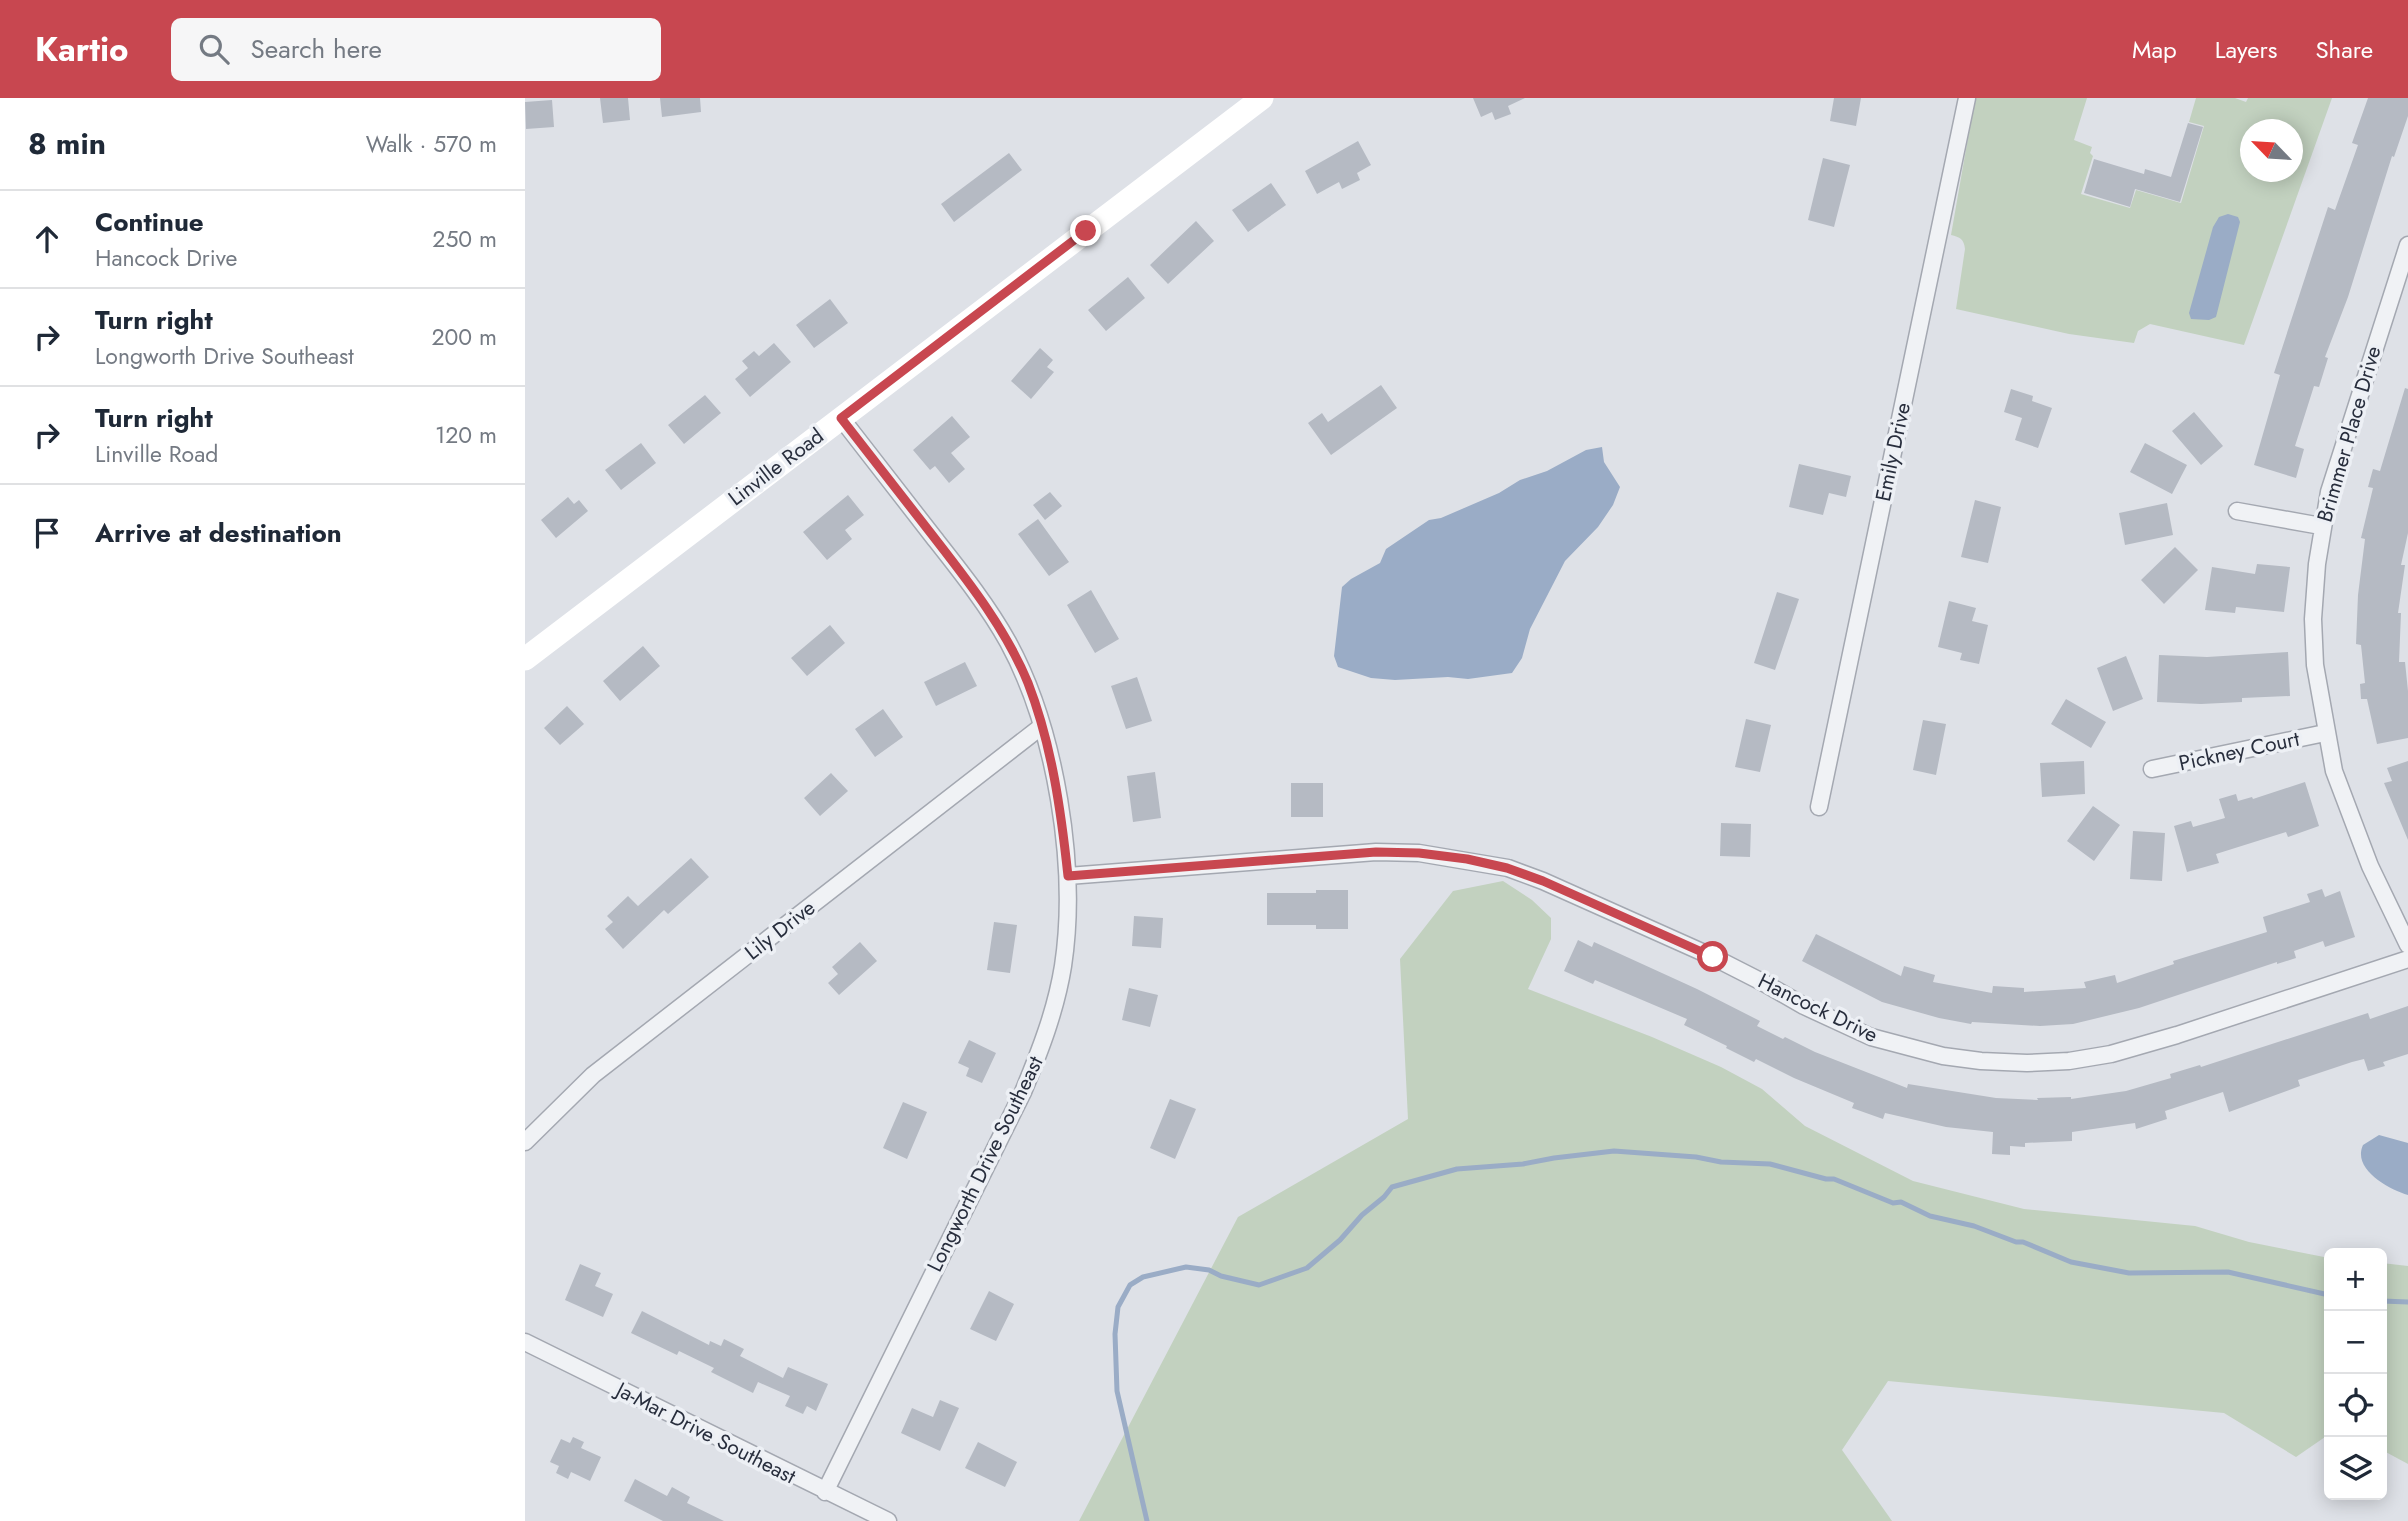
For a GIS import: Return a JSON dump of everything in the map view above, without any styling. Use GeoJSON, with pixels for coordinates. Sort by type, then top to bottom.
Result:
{"type":"FeatureCollection","features":[{"type":"Feature","properties":{"kind":"main road","name":"Linville Road"},"geometry":{"type":"LineString","coordinates":[[525,659],[1262,98]]}},
{"type":"Feature","properties":{"kind":"street","name":"Emily Drive"},"geometry":{"type":"LineString","coordinates":[[1819,807],[1967,98]]}},
{"type":"Feature","properties":{"kind":"street","name":"Brimmer Place Drive"},"geometry":{"type":"LineString","coordinates":[[2408,245],[2341,450],[2321,526],[2313,619],[2315,666],[2334,771],[2370,866],[2408,945]]}},
{"type":"Feature","properties":{"kind":"street","name":"Longworth Drive Southeast"},"geometry":{"type":"LineString","coordinates":[[825,1492],[1023,1092],[1052,1013],[1063,967],[1068,876],[1057,797],[1042,726],[1027,682],[1008,641],[955,564],[841,418]]}},
{"type":"Feature","properties":{"kind":"street"},"geometry":{"type":"LineString","coordinates":[[2237,511],[2321,526]]}},
{"type":"Feature","properties":{"kind":"street","name":"Lily Drive"},"geometry":{"type":"LineString","coordinates":[[525,1142],[593,1075],[1042,726]]}},
{"type":"Feature","properties":{"kind":"street","name":"Pickney Court"},"geometry":{"type":"LineString","coordinates":[[2152,769],[2325,733]]}},
{"type":"Feature","properties":{"kind":"street","name":"Hancock Drive"},"geometry":{"type":"LineString","coordinates":[[1068,876],[1376,852],[1419,853],[1467,859],[1507,868],[1543,881],[1713,957],[1804,1006],[1871,1037],[1943,1056],[1993,1061],[2058,1062],[2111,1054],[2408,959]]}},
{"type":"Feature","properties":{"kind":"street","name":"Ja-Mar Drive Southeast"},"geometry":{"type":"LineString","coordinates":[[525,1342],[888,1521]]}},
{"type":"Feature","properties":{"kind":"green space"},"geometry":{"type":"Polygon","coordinates":[[[1975,98],[2087,98],[2074,140],[2092,147],[2090,153],[2093,156],[2081,194],[2130,208],[2136,190],[2181,203],[2204,126],[2189,122],[2196,98],[2235,98],[2246,102],[2248,98],[2332,98],[2303,179],[2303,119],[2240,119],[2240,182],[2302,182],[2244,345],[2150,324],[2138,331],[2134,343],[2069,334],[1956,309],[1965,249],[1964,243],[1951,235],[1975,98]]]}},
{"type":"Feature","properties":{"kind":"green space"},"geometry":{"type":"Polygon","coordinates":[[[1503,881],[1532,900],[1551,918],[1551,939],[1528,989],[1721,1067],[1762,1089],[1805,1126],[1913,1181],[2024,1209],[2195,1226],[2249,1242],[2324,1257],[2324,1438],[2296,1457],[2224,1413],[1888,1381],[1842,1450],[1892,1521],[1079,1521],[1238,1217],[1408,1119],[1400,959],[1453,891],[1503,881]]]}},
{"type":"Feature","properties":{"kind":"green space"},"geometry":{"type":"Polygon","coordinates":[[[2387,1264],[2408,1266],[2408,1464],[2387,1453],[2387,1264]]]}},
{"type":"Feature","properties":{"kind":"water"},"geometry":{"type":"Polygon","coordinates":[[[2228,214],[2238,217],[2240,222],[2216,317],[2209,320],[2191,319],[2189,313],[2213,227],[2219,217],[2228,214]]]}},
{"type":"Feature","properties":{"kind":"water"},"geometry":{"type":"Polygon","coordinates":[[[1602,447],[1604,462],[1620,487],[1613,505],[1598,527],[1565,561],[1530,629],[1522,658],[1512,673],[1468,679],[1448,677],[1395,680],[1371,678],[1338,667],[1334,656],[1342,587],[1380,563],[1386,549],[1429,520],[1441,518],[1499,493],[1520,480],[1547,471],[1586,450],[1602,447]]]}},
{"type":"Feature","properties":{"kind":"water"},"geometry":{"type":"Polygon","coordinates":[[[2379,1135],[2408,1143],[2408,1195],[2382,1183],[2367,1170],[2363,1162],[2363,1145],[2379,1135]]]}},
{"type":"Feature","properties":{"kind":"building"},"geometry":{"type":"Polygon","coordinates":[[[600,98],[628,98],[630,120],[603,123],[600,98]]]}},
{"type":"Feature","properties":{"kind":"building"},"geometry":{"type":"Polygon","coordinates":[[[660,98],[700,98],[701,112],[662,117],[660,98]]]}},
{"type":"Feature","properties":{"kind":"building"},"geometry":{"type":"Polygon","coordinates":[[[1473,98],[1525,98],[1508,106],[1511,114],[1495,120],[1492,112],[1481,117],[1473,98]]]}},
{"type":"Feature","properties":{"kind":"building"},"geometry":{"type":"Polygon","coordinates":[[[1834,98],[1861,98],[1856,126],[1830,121],[1834,98]]]}},
{"type":"Feature","properties":{"kind":"building"},"geometry":{"type":"Polygon","coordinates":[[[2368,98],[2408,98],[2408,116],[2394,157],[2392,156],[2348,297],[2325,357],[2328,358],[2319,387],[2314,386],[2295,446],[2304,449],[2296,478],[2254,465],[2280,375],[2274,373],[2328,207],[2335,210],[2358,145],[2352,143],[2368,98]]]}},
{"type":"Feature","properties":{"kind":"building"},"geometry":{"type":"Polygon","coordinates":[[[552,100],[554,127],[526,129],[525,102],[552,100]]]}},
{"type":"Feature","properties":{"kind":"building"},"geometry":{"type":"Polygon","coordinates":[[[2188,123],[2203,127],[2180,202],[2135,189],[2130,207],[2084,193],[2094,159],[2144,174],[2145,169],[2171,177],[2188,123]]]}},
{"type":"Feature","properties":{"kind":"building"},"geometry":{"type":"Polygon","coordinates":[[[1358,141],[1371,165],[1357,173],[1360,180],[1342,189],[1339,182],[1317,194],[1305,171],[1358,141]]]}},
{"type":"Feature","properties":{"kind":"building"},"geometry":{"type":"Polygon","coordinates":[[[1009,153],[1022,170],[954,222],[941,204],[1009,153]]]}},
{"type":"Feature","properties":{"kind":"building"},"geometry":{"type":"Polygon","coordinates":[[[1823,158],[1850,165],[1834,227],[1808,220],[1823,158]]]}},
{"type":"Feature","properties":{"kind":"building"},"geometry":{"type":"Polygon","coordinates":[[[1271,183],[1286,205],[1248,232],[1232,210],[1271,183]]]}},
{"type":"Feature","properties":{"kind":"building"},"geometry":{"type":"Polygon","coordinates":[[[1196,221],[1214,241],[1168,284],[1150,265],[1196,221]]]}},
{"type":"Feature","properties":{"kind":"building"},"geometry":{"type":"Polygon","coordinates":[[[1128,277],[1145,298],[1106,331],[1088,310],[1128,277]]]}},
{"type":"Feature","properties":{"kind":"building"},"geometry":{"type":"Polygon","coordinates":[[[830,299],[848,323],[814,348],[796,325],[830,299]]]}},
{"type":"Feature","properties":{"kind":"building"},"geometry":{"type":"Polygon","coordinates":[[[774,343],[791,362],[750,397],[735,379],[748,368],[742,361],[754,351],[759,356],[774,343]]]}},
{"type":"Feature","properties":{"kind":"building"},"geometry":{"type":"Polygon","coordinates":[[[1040,348],[1053,360],[1047,367],[1054,372],[1031,399],[1011,381],[1040,348]]]}},
{"type":"Feature","properties":{"kind":"building"},"geometry":{"type":"Polygon","coordinates":[[[1381,385],[1397,408],[1331,455],[1308,423],[1322,413],[1328,422],[1381,385]]]}},
{"type":"Feature","properties":{"kind":"building"},"geometry":{"type":"Polygon","coordinates":[[[2405,388],[2408,389],[2408,533],[2401,565],[2405,565],[2398,613],[2401,613],[2399,662],[2405,662],[2408,691],[2408,738],[2377,744],[2367,699],[2361,699],[2360,684],[2365,683],[2361,645],[2356,644],[2358,595],[2365,539],[2361,538],[2373,488],[2368,487],[2373,469],[2380,471],[2405,388]]]}},
{"type":"Feature","properties":{"kind":"building"},"geometry":{"type":"Polygon","coordinates":[[[2011,389],[2033,396],[2032,401],[2052,408],[2038,448],[2015,440],[2022,418],[2004,412],[2011,389]]]}},
{"type":"Feature","properties":{"kind":"building"},"geometry":{"type":"Polygon","coordinates":[[[705,395],[721,413],[684,444],[668,425],[705,395]]]}},
{"type":"Feature","properties":{"kind":"building"},"geometry":{"type":"Polygon","coordinates":[[[2194,412],[2223,446],[2201,465],[2172,431],[2194,412]]]}},
{"type":"Feature","properties":{"kind":"building"},"geometry":{"type":"Polygon","coordinates":[[[952,416],[970,437],[951,453],[965,469],[949,483],[935,466],[930,470],[913,450],[952,416]]]}},
{"type":"Feature","properties":{"kind":"building"},"geometry":{"type":"Polygon","coordinates":[[[641,443],[656,463],[621,490],[605,470],[641,443]]]}},
{"type":"Feature","properties":{"kind":"building"},"geometry":{"type":"Polygon","coordinates":[[[2145,443],[2187,465],[2172,494],[2130,472],[2145,443]]]}},
{"type":"Feature","properties":{"kind":"building"},"geometry":{"type":"Polygon","coordinates":[[[1799,464],[1851,476],[1846,497],[1829,493],[1823,515],[1789,507],[1799,464]]]}},
{"type":"Feature","properties":{"kind":"building"},"geometry":{"type":"Polygon","coordinates":[[[1050,492],[1062,506],[1045,520],[1033,505],[1050,492]]]}},
{"type":"Feature","properties":{"kind":"building"},"geometry":{"type":"Polygon","coordinates":[[[848,495],[864,515],[845,530],[852,539],[827,560],[803,532],[848,495]]]}},
{"type":"Feature","properties":{"kind":"building"},"geometry":{"type":"Polygon","coordinates":[[[568,497],[574,504],[579,500],[588,511],[556,538],[541,520],[568,497]]]}},
{"type":"Feature","properties":{"kind":"building"},"geometry":{"type":"Polygon","coordinates":[[[1975,500],[2001,507],[1988,563],[1961,557],[1975,500]]]}},
{"type":"Feature","properties":{"kind":"building"},"geometry":{"type":"Polygon","coordinates":[[[2167,503],[2173,535],[2125,545],[2119,513],[2167,503]]]}},
{"type":"Feature","properties":{"kind":"building"},"geometry":{"type":"Polygon","coordinates":[[[1038,519],[1069,562],[1049,576],[1018,534],[1038,519]]]}},
{"type":"Feature","properties":{"kind":"building"},"geometry":{"type":"Polygon","coordinates":[[[2175,547],[2198,570],[2164,604],[2141,580],[2175,547]]]}},
{"type":"Feature","properties":{"kind":"building"},"geometry":{"type":"Polygon","coordinates":[[[2257,564],[2290,567],[2284,612],[2236,607],[2235,613],[2205,610],[2212,567],[2255,574],[2257,564]]]}},
{"type":"Feature","properties":{"kind":"building"},"geometry":{"type":"Polygon","coordinates":[[[1091,590],[1119,639],[1095,653],[1067,605],[1091,590]]]}},
{"type":"Feature","properties":{"kind":"building"},"geometry":{"type":"Polygon","coordinates":[[[1777,592],[1799,599],[1775,670],[1754,663],[1777,592]]]}},
{"type":"Feature","properties":{"kind":"building"},"geometry":{"type":"Polygon","coordinates":[[[1949,601],[1976,608],[1972,621],[1988,625],[1979,664],[1960,660],[1962,653],[1938,647],[1949,601]]]}},
{"type":"Feature","properties":{"kind":"building"},"geometry":{"type":"Polygon","coordinates":[[[830,625],[845,643],[807,676],[791,658],[830,625]]]}},
{"type":"Feature","properties":{"kind":"building"},"geometry":{"type":"Polygon","coordinates":[[[643,646],[660,666],[620,701],[603,681],[643,646]]]}},
{"type":"Feature","properties":{"kind":"building"},"geometry":{"type":"Polygon","coordinates":[[[2288,652],[2290,696],[2242,698],[2242,702],[2201,704],[2157,702],[2159,655],[2207,657],[2288,652]]]}},
{"type":"Feature","properties":{"kind":"building"},"geometry":{"type":"Polygon","coordinates":[[[2126,656],[2143,699],[2113,711],[2097,668],[2126,656]]]}},
{"type":"Feature","properties":{"kind":"building"},"geometry":{"type":"Polygon","coordinates":[[[965,662],[977,686],[936,706],[924,682],[965,662]]]}},
{"type":"Feature","properties":{"kind":"building"},"geometry":{"type":"Polygon","coordinates":[[[1137,677],[1152,721],[1126,729],[1111,686],[1137,677]]]}},
{"type":"Feature","properties":{"kind":"building"},"geometry":{"type":"Polygon","coordinates":[[[2066,699],[2106,722],[2091,748],[2051,724],[2066,699]]]}},
{"type":"Feature","properties":{"kind":"building"},"geometry":{"type":"Polygon","coordinates":[[[567,706],[584,724],[560,745],[544,728],[567,706]]]}},
{"type":"Feature","properties":{"kind":"building"},"geometry":{"type":"Polygon","coordinates":[[[883,709],[903,737],[875,757],[855,729],[883,709]]]}},
{"type":"Feature","properties":{"kind":"building"},"geometry":{"type":"Polygon","coordinates":[[[1746,719],[1771,725],[1760,772],[1735,767],[1746,719]]]}},
{"type":"Feature","properties":{"kind":"building"},"geometry":{"type":"Polygon","coordinates":[[[1923,720],[1946,724],[1936,775],[1913,770],[1923,720]]]}},
{"type":"Feature","properties":{"kind":"building"},"geometry":{"type":"Polygon","coordinates":[[[2084,761],[2085,794],[2042,797],[2040,763],[2084,761]]]}},
{"type":"Feature","properties":{"kind":"building"},"geometry":{"type":"Polygon","coordinates":[[[2408,761],[2408,840],[2384,783],[2392,781],[2387,768],[2408,761]]]}},
{"type":"Feature","properties":{"kind":"building"},"geometry":{"type":"Polygon","coordinates":[[[1155,772],[1161,818],[1133,822],[1127,776],[1155,772]]]}},
{"type":"Feature","properties":{"kind":"building"},"geometry":{"type":"Polygon","coordinates":[[[831,773],[848,791],[820,816],[804,798],[831,773]]]}},
{"type":"Feature","properties":{"kind":"building"},"geometry":{"type":"Polygon","coordinates":[[[2305,782],[2319,826],[2288,837],[2286,832],[2216,854],[2219,863],[2187,872],[2174,826],[2191,821],[2193,827],[2225,818],[2219,799],[2236,794],[2238,801],[2252,797],[2253,799],[2305,782]]]}},
{"type":"Feature","properties":{"kind":"building"},"geometry":{"type":"Polygon","coordinates":[[[1291,783],[1323,783],[1323,817],[1291,817],[1291,783]]]}},
{"type":"Feature","properties":{"kind":"building"},"geometry":{"type":"Polygon","coordinates":[[[2093,806],[2120,825],[2094,861],[2067,841],[2093,806]]]}},
{"type":"Feature","properties":{"kind":"building"},"geometry":{"type":"Polygon","coordinates":[[[1721,823],[1751,824],[1750,857],[1720,856],[1721,823]]]}},
{"type":"Feature","properties":{"kind":"building"},"geometry":{"type":"Polygon","coordinates":[[[2133,831],[2165,833],[2162,881],[2130,879],[2133,831]]]}},
{"type":"Feature","properties":{"kind":"building"},"geometry":{"type":"Polygon","coordinates":[[[691,858],[709,877],[668,914],[664,910],[623,949],[605,929],[613,922],[607,916],[628,896],[638,906],[691,858]]]}},
{"type":"Feature","properties":{"kind":"building"},"geometry":{"type":"Polygon","coordinates":[[[2322,889],[2325,897],[2340,891],[2355,937],[2325,947],[2323,941],[2294,951],[2296,958],[2139,1008],[2073,1024],[1971,1024],[1939,1018],[1882,1002],[1802,961],[1816,934],[1901,976],[1904,966],[1935,975],[1933,982],[1992,993],[1993,986],[2024,988],[2024,992],[2086,988],[2084,982],[2115,975],[2117,983],[2174,964],[2173,961],[2267,932],[2263,917],[2310,902],[2307,894],[2322,889]]]}},
{"type":"Feature","properties":{"kind":"building"},"geometry":{"type":"Polygon","coordinates":[[[1316,890],[1348,890],[1348,929],[1316,929],[1316,925],[1267,925],[1267,893],[1316,893],[1316,890]]]}},
{"type":"Feature","properties":{"kind":"building"},"geometry":{"type":"Polygon","coordinates":[[[1134,916],[1163,918],[1161,948],[1132,946],[1134,916]]]}},
{"type":"Feature","properties":{"kind":"building"},"geometry":{"type":"Polygon","coordinates":[[[994,922],[1017,925],[1010,973],[987,970],[994,922]]]}},
{"type":"Feature","properties":{"kind":"building"},"geometry":{"type":"Polygon","coordinates":[[[1578,940],[1592,947],[1594,942],[1697,989],[1760,1021],[1757,1026],[1783,1039],[1785,1037],[1815,1052],[1907,1088],[1908,1084],[1996,1098],[2038,1100],[2037,1098],[2071,1099],[2126,1091],[2171,1078],[2170,1074],[2200,1065],[2201,1067],[2368,1013],[2370,1019],[2408,1006],[2408,1054],[2383,1062],[2385,1066],[2368,1071],[2364,1059],[2352,1062],[2298,1080],[2300,1086],[2229,1112],[2223,1092],[2165,1111],[2167,1119],[2136,1129],[2135,1123],[2072,1132],[2072,1141],[2025,1143],[2025,1147],[2010,1146],[2010,1155],[1992,1154],[1993,1132],[1946,1127],[1885,1113],[1883,1119],[1852,1108],[1854,1103],[1726,1048],[1727,1046],[1684,1025],[1687,1019],[1595,980],[1593,984],[1564,971],[1578,940]]]}},
{"type":"Feature","properties":{"kind":"building"},"geometry":{"type":"Polygon","coordinates":[[[860,942],[877,961],[839,995],[828,983],[838,974],[832,967],[860,942]]]}},
{"type":"Feature","properties":{"kind":"building"},"geometry":{"type":"Polygon","coordinates":[[[1129,988],[1158,995],[1150,1027],[1122,1020],[1129,988]]]}},
{"type":"Feature","properties":{"kind":"building"},"geometry":{"type":"Polygon","coordinates":[[[969,1040],[996,1053],[982,1083],[966,1076],[969,1068],[958,1063],[969,1040]]]}},
{"type":"Feature","properties":{"kind":"building"},"geometry":{"type":"Polygon","coordinates":[[[1170,1099],[1196,1109],[1175,1159],[1150,1148],[1170,1099]]]}},
{"type":"Feature","properties":{"kind":"building"},"geometry":{"type":"Polygon","coordinates":[[[903,1102],[927,1112],[907,1159],[883,1148],[903,1102]]]}},
{"type":"Feature","properties":{"kind":"building"},"geometry":{"type":"Polygon","coordinates":[[[580,1264],[601,1273],[595,1286],[613,1294],[603,1317],[565,1300],[580,1264]]]}},
{"type":"Feature","properties":{"kind":"building"},"geometry":{"type":"Polygon","coordinates":[[[989,1291],[1014,1304],[996,1341],[970,1329],[989,1291]]]}},
{"type":"Feature","properties":{"kind":"building"},"geometry":{"type":"Polygon","coordinates":[[[642,1311],[709,1345],[710,1341],[721,1346],[724,1339],[744,1349],[740,1356],[783,1378],[788,1367],[828,1384],[816,1411],[807,1406],[803,1414],[785,1406],[790,1396],[758,1382],[753,1393],[711,1372],[714,1368],[679,1351],[677,1355],[631,1333],[642,1311]]]}},
{"type":"Feature","properties":{"kind":"building"},"geometry":{"type":"Polygon","coordinates":[[[940,1400],[959,1408],[940,1451],[901,1433],[912,1408],[933,1417],[940,1400]]]}},
{"type":"Feature","properties":{"kind":"building"},"geometry":{"type":"Polygon","coordinates":[[[573,1437],[584,1442],[581,1448],[601,1457],[590,1481],[571,1472],[568,1479],[556,1473],[559,1466],[550,1462],[561,1439],[570,1443],[573,1437]]]}},
{"type":"Feature","properties":{"kind":"building"},"geometry":{"type":"Polygon","coordinates":[[[978,1442],[1017,1462],[1005,1487],[965,1468],[978,1442]]]}},
{"type":"Feature","properties":{"kind":"building"},"geometry":{"type":"Polygon","coordinates":[[[635,1479],[667,1496],[672,1487],[690,1497],[687,1503],[724,1521],[663,1521],[624,1501],[635,1479]]]}},
{"type":"Feature","properties":{"kind":"waterway"},"geometry":{"type":"LineString","coordinates":[[1147,1521],[1117,1391],[1115,1334],[1118,1307],[1130,1285],[1143,1277],[1186,1267],[1209,1270],[1221,1276],[1259,1285],[1307,1268],[1340,1240],[1392,1187],[1457,1169],[1523,1164],[1614,1151],[1770,1164],[1834,1179],[1893,1203],[1901,1202],[1930,1216],[1974,1226],[2071,1262],[2129,1273],[2228,1272],[2324,1294]]}},
{"type":"Feature","properties":{"kind":"waterway"},"geometry":{"type":"LineString","coordinates":[[2387,1301],[2408,1302]]}},
{"type":"Feature","properties":{"kind":"route"},"geometry":{"type":"LineString","coordinates":[[1086,231],[841,418],[955,564],[1008,641],[1027,682],[1042,726],[1063,830],[1068,876],[1376,852],[1419,853],[1467,859],[1507,868],[1543,881],[1713,957]]}}]}
